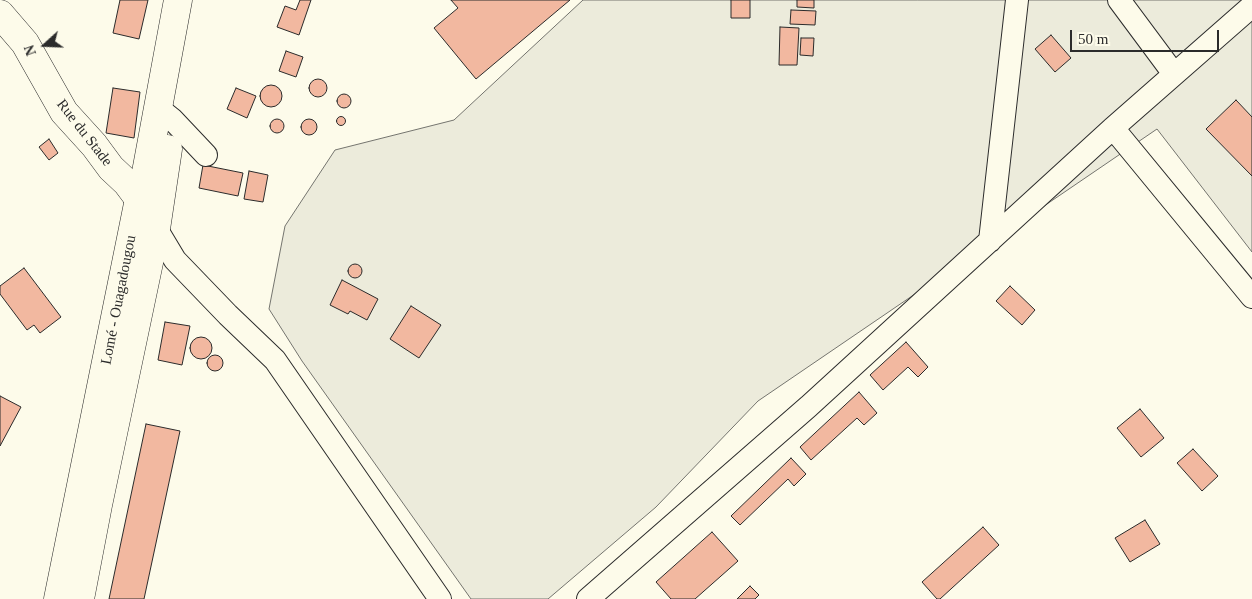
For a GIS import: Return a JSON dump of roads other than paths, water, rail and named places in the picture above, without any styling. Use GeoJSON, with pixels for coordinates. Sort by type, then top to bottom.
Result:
{"type":"FeatureCollection","features":[{"type":"Feature","properties":{"kind":"main road","name":"Lomé - Ouagadougou"},"geometry":{"type":"LineString","coordinates":[[80,599],[156,229],[165,113],[178,0]]}},
{"type":"Feature","properties":{"kind":"main road","name":"Lomé - Ouagadougou"},"geometry":{"type":"LineString","coordinates":[[58,599],[139,199],[165,113],[177,87],[195,0]]}},
{"type":"Feature","properties":{"kind":"main road","name":"Rue du Stade"},"geometry":{"type":"LineString","coordinates":[[0,14],[26,43],[64,112],[111,168],[128,183],[139,199]]}},
{"type":"Feature","properties":{"kind":"street"},"geometry":{"type":"LineString","coordinates":[[990,241],[1017,0]]}},
{"type":"Feature","properties":{"kind":"street"},"geometry":{"type":"LineString","coordinates":[[1118,0],[1174,74]]}},
{"type":"Feature","properties":{"kind":"street"},"geometry":{"type":"LineString","coordinates":[[588,599],[809,406],[1113,128],[1252,6]]}},
{"type":"Feature","properties":{"kind":"street"},"geometry":{"type":"LineString","coordinates":[[165,113],[206,155]]}},
{"type":"Feature","properties":{"kind":"street"},"geometry":{"type":"LineString","coordinates":[[1113,128],[1252,296]]}},
{"type":"Feature","properties":{"kind":"street"},"geometry":{"type":"LineString","coordinates":[[139,199],[175,260],[275,360],[440,599]]}}]}
